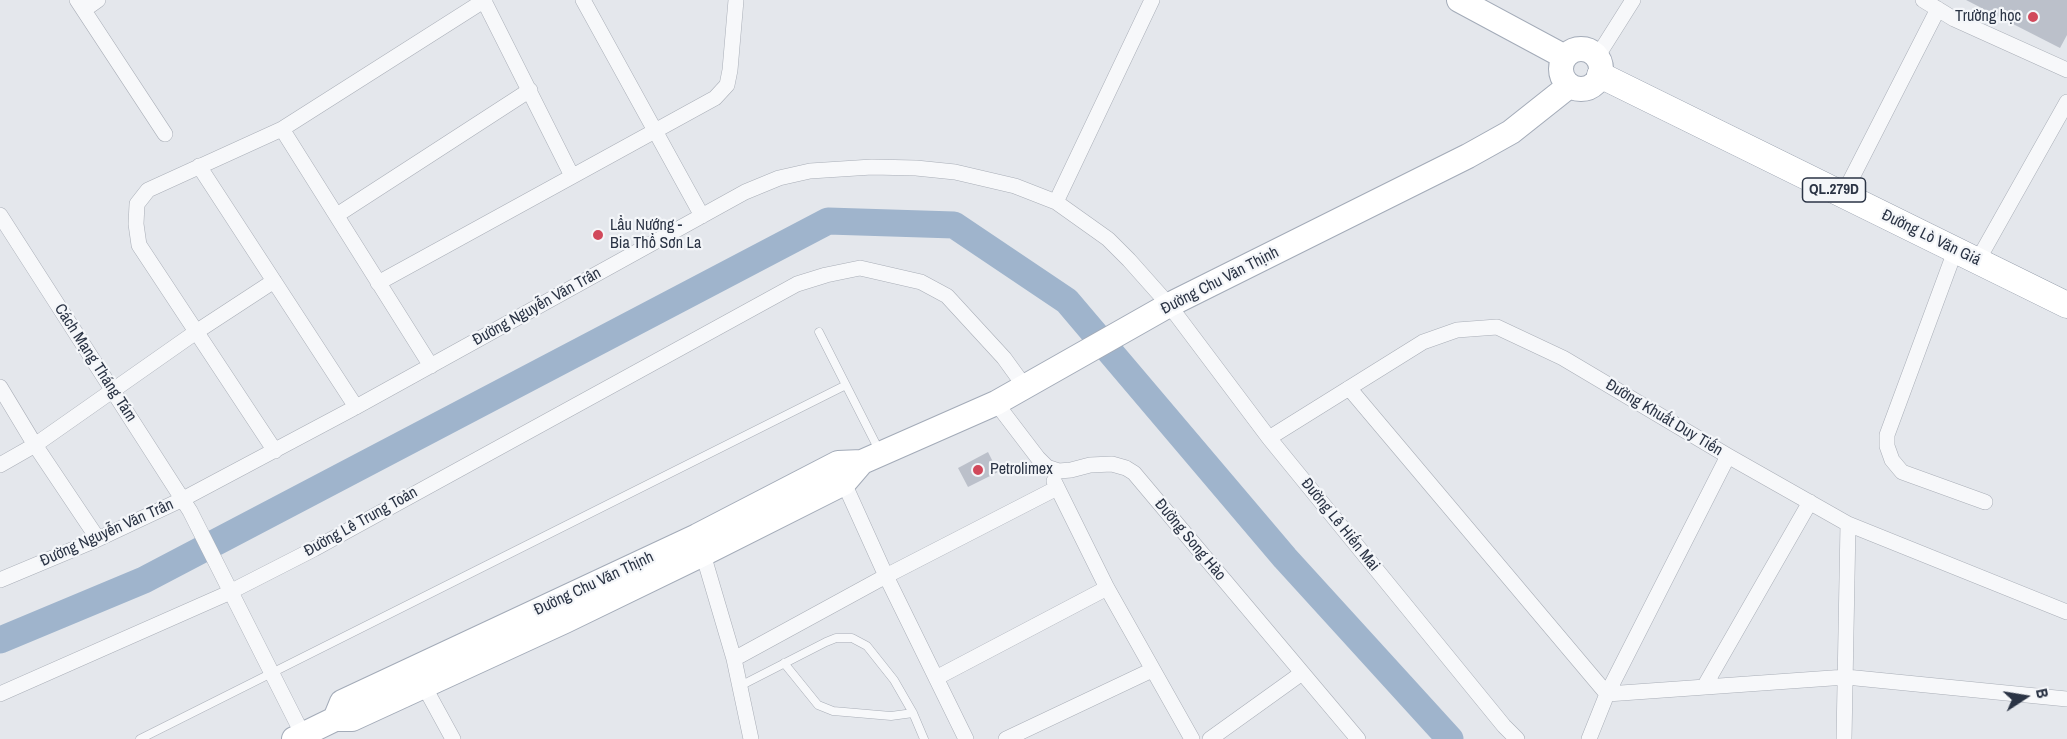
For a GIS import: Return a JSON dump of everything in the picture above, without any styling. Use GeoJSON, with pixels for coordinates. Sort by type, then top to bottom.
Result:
{"type":"FeatureCollection","features":[{"type":"Feature","properties":{"kind":"highway","name":"Đường Lò Văn Giá"},"geometry":{"type":"LineString","coordinates":[[1599,66],[1843,195],[2067,305]]}},
{"type":"Feature","properties":{"kind":"main road"},"geometry":{"type":"LineString","coordinates":[[1463,1],[1565,57]]}},
{"type":"Feature","properties":{"kind":"main road"},"geometry":{"type":"LineString","coordinates":[[1581,49],[1593,52],[1599,66],[1598,81],[1581,90],[1569,86],[1561,72],[1565,57],[1569,52],[1581,49]]}},
{"type":"Feature","properties":{"kind":"main road","name":"Đường Chu Văn Thịnh"},"geometry":{"type":"LineString","coordinates":[[335,719],[342,702],[697,536],[838,464],[871,458],[996,403],[1162,309],[1468,156],[1511,132],[1569,86]]}},
{"type":"Feature","properties":{"kind":"main road","name":"Đường Chu Văn Thịnh"},"geometry":{"type":"LineString","coordinates":[[298,737],[335,719],[352,719],[703,554],[844,483],[871,458]]}},
{"type":"Feature","properties":{"kind":"street"},"geometry":{"type":"LineString","coordinates":[[98,0],[80,5],[165,134]]}},
{"type":"Feature","properties":{"kind":"street"},"geometry":{"type":"LineString","coordinates":[[275,451],[140,245],[136,224],[137,204],[148,190],[282,129],[485,0],[573,176]]}},
{"type":"Feature","properties":{"kind":"street"},"geometry":{"type":"LineString","coordinates":[[584,0],[702,216]]}},
{"type":"Feature","properties":{"kind":"street"},"geometry":{"type":"LineString","coordinates":[[378,283],[715,98],[727,85],[736,0]]}},
{"type":"Feature","properties":{"kind":"street"},"geometry":{"type":"LineString","coordinates":[[1056,202],[1152,0]]}},
{"type":"Feature","properties":{"kind":"street"},"geometry":{"type":"LineString","coordinates":[[1599,66],[1633,0]]}},
{"type":"Feature","properties":{"kind":"street"},"geometry":{"type":"LineString","coordinates":[[1923,0],[1954,19],[2067,69]]}},
{"type":"Feature","properties":{"kind":"street"},"geometry":{"type":"LineString","coordinates":[[1843,195],[1938,9]]}},
{"type":"Feature","properties":{"kind":"street"},"geometry":{"type":"LineString","coordinates":[[337,215],[530,90]]}},
{"type":"Feature","properties":{"kind":"street"},"geometry":{"type":"LineString","coordinates":[[1985,502],[1902,472],[1892,460],[1887,446],[1887,435],[1967,255],[2067,102]]}},
{"type":"Feature","properties":{"kind":"street"},"geometry":{"type":"LineString","coordinates":[[282,129],[431,366]]}},
{"type":"Feature","properties":{"kind":"street"},"geometry":{"type":"LineString","coordinates":[[199,166],[356,407]]}},
{"type":"Feature","properties":{"kind":"street","name":"Đường Nguyễn Văn Trân"},"geometry":{"type":"LineString","coordinates":[[0,580],[187,505],[275,451],[745,192],[779,178],[810,171],[872,166],[955,172],[1016,186],[1056,202],[1108,239],[1162,309]]}},
{"type":"Feature","properties":{"kind":"street","name":"Cách Mạng Tháng Tám"},"geometry":{"type":"LineString","coordinates":[[0,215],[187,505],[231,591]]}},
{"type":"Feature","properties":{"kind":"street","name":"Đường Lê Trung Toản"},"geometry":{"type":"LineString","coordinates":[[0,694],[231,591],[314,549],[797,284],[826,274],[860,268],[921,282],[947,296],[1004,358],[1024,387]]}},
{"type":"Feature","properties":{"kind":"street"},"geometry":{"type":"LineString","coordinates":[[0,465],[35,446],[196,332],[274,281]]}},
{"type":"Feature","properties":{"kind":"street","name":"Đường Lê Hiến Mai"},"geometry":{"type":"LineString","coordinates":[[1162,309],[1517,739]]}},
{"type":"Feature","properties":{"kind":"street","name":"Đường Khuất Duy Tiến"},"geometry":{"type":"LineString","coordinates":[[1269,438],[1423,342],[1457,330],[1497,327],[1563,358],[1848,524],[2067,612]]}},
{"type":"Feature","properties":{"kind":"street"},"geometry":{"type":"LineString","coordinates":[[0,387],[35,446],[98,539]]}},
{"type":"Feature","properties":{"kind":"street"},"geometry":{"type":"LineString","coordinates":[[1349,388],[1606,694]]}},
{"type":"Feature","properties":{"kind":"street"},"geometry":{"type":"LineString","coordinates":[[996,403],[1047,467],[1107,588],[1192,739]]}},
{"type":"Feature","properties":{"kind":"street"},"geometry":{"type":"LineString","coordinates":[[1590,739],[1606,694],[1728,456]]}},
{"type":"Feature","properties":{"kind":"street","name":"Đường Song Hào"},"geometry":{"type":"LineString","coordinates":[[1047,467],[1059,471],[1090,465],[1112,464],[1134,473],[1358,739]]}},
{"type":"Feature","properties":{"kind":"street"},"geometry":{"type":"LineString","coordinates":[[844,483],[886,576],[966,739]]}},
{"type":"Feature","properties":{"kind":"street"},"geometry":{"type":"LineString","coordinates":[[734,659],[886,576],[1057,488]]}},
{"type":"Feature","properties":{"kind":"street"},"geometry":{"type":"LineString","coordinates":[[1704,687],[1810,502]]}},
{"type":"Feature","properties":{"kind":"street"},"geometry":{"type":"LineString","coordinates":[[1844,739],[1848,524]]}},
{"type":"Feature","properties":{"kind":"street"},"geometry":{"type":"LineString","coordinates":[[703,554],[734,659],[751,739]]}},
{"type":"Feature","properties":{"kind":"street"},"geometry":{"type":"LineString","coordinates":[[936,678],[1107,588]]}},
{"type":"Feature","properties":{"kind":"street"},"geometry":{"type":"LineString","coordinates":[[231,591],[272,673],[298,737]]}},
{"type":"Feature","properties":{"kind":"street"},"geometry":{"type":"LineString","coordinates":[[1006,739],[1152,670]]}},
{"type":"Feature","properties":{"kind":"street"},"geometry":{"type":"LineString","coordinates":[[1210,739],[1302,673]]}},
{"type":"Feature","properties":{"kind":"street"},"geometry":{"type":"LineString","coordinates":[[1606,694],[1846,677],[2067,699]]}},
{"type":"Feature","properties":{"kind":"street"},"geometry":{"type":"LineString","coordinates":[[424,686],[453,739]]}},
{"type":"Feature","properties":{"kind":"lane"},"geometry":{"type":"LineString","coordinates":[[819,332],[846,386],[871,458]]}},
{"type":"Feature","properties":{"kind":"lane"},"geometry":{"type":"LineString","coordinates":[[140,739],[846,386]]}},
{"type":"Feature","properties":{"kind":"lane"},"geometry":{"type":"LineString","coordinates":[[740,686],[826,642],[852,638],[867,646],[894,680],[913,713],[924,739]]}},
{"type":"Feature","properties":{"kind":"lane"},"geometry":{"type":"LineString","coordinates":[[784,663],[818,705],[833,711],[891,716],[913,713]]}},
{"type":"Feature","properties":{"kind":"building","name":"Trường học"},"geometry":{"type":"Polygon","coordinates":[[[1966,0],[2067,0],[2067,35],[2060,48],[1966,0]]]}},
{"type":"Feature","properties":{"kind":"building","name":"Petrolimex"},"geometry":{"type":"Polygon","coordinates":[[[988,452],[998,472],[968,487],[958,468],[988,452]]]}},
{"type":"Feature","properties":{"kind":"waterway"},"geometry":{"type":"LineString","coordinates":[[0,640],[144,580],[828,221],[954,225],[1067,301],[1285,558],[1450,739]]}},
{"type":"Feature","properties":{"kind":"place","name":"Trường học"},"geometry":{"type":"Point","coordinates":[2033,17]}},
{"type":"Feature","properties":{"kind":"place","name":"Lẩu Nướng - Bia Thổ Sơn La"},"geometry":{"type":"Point","coordinates":[598,235]}},
{"type":"Feature","properties":{"kind":"place","name":"Petrolimex"},"geometry":{"type":"Point","coordinates":[978,470]}}]}
